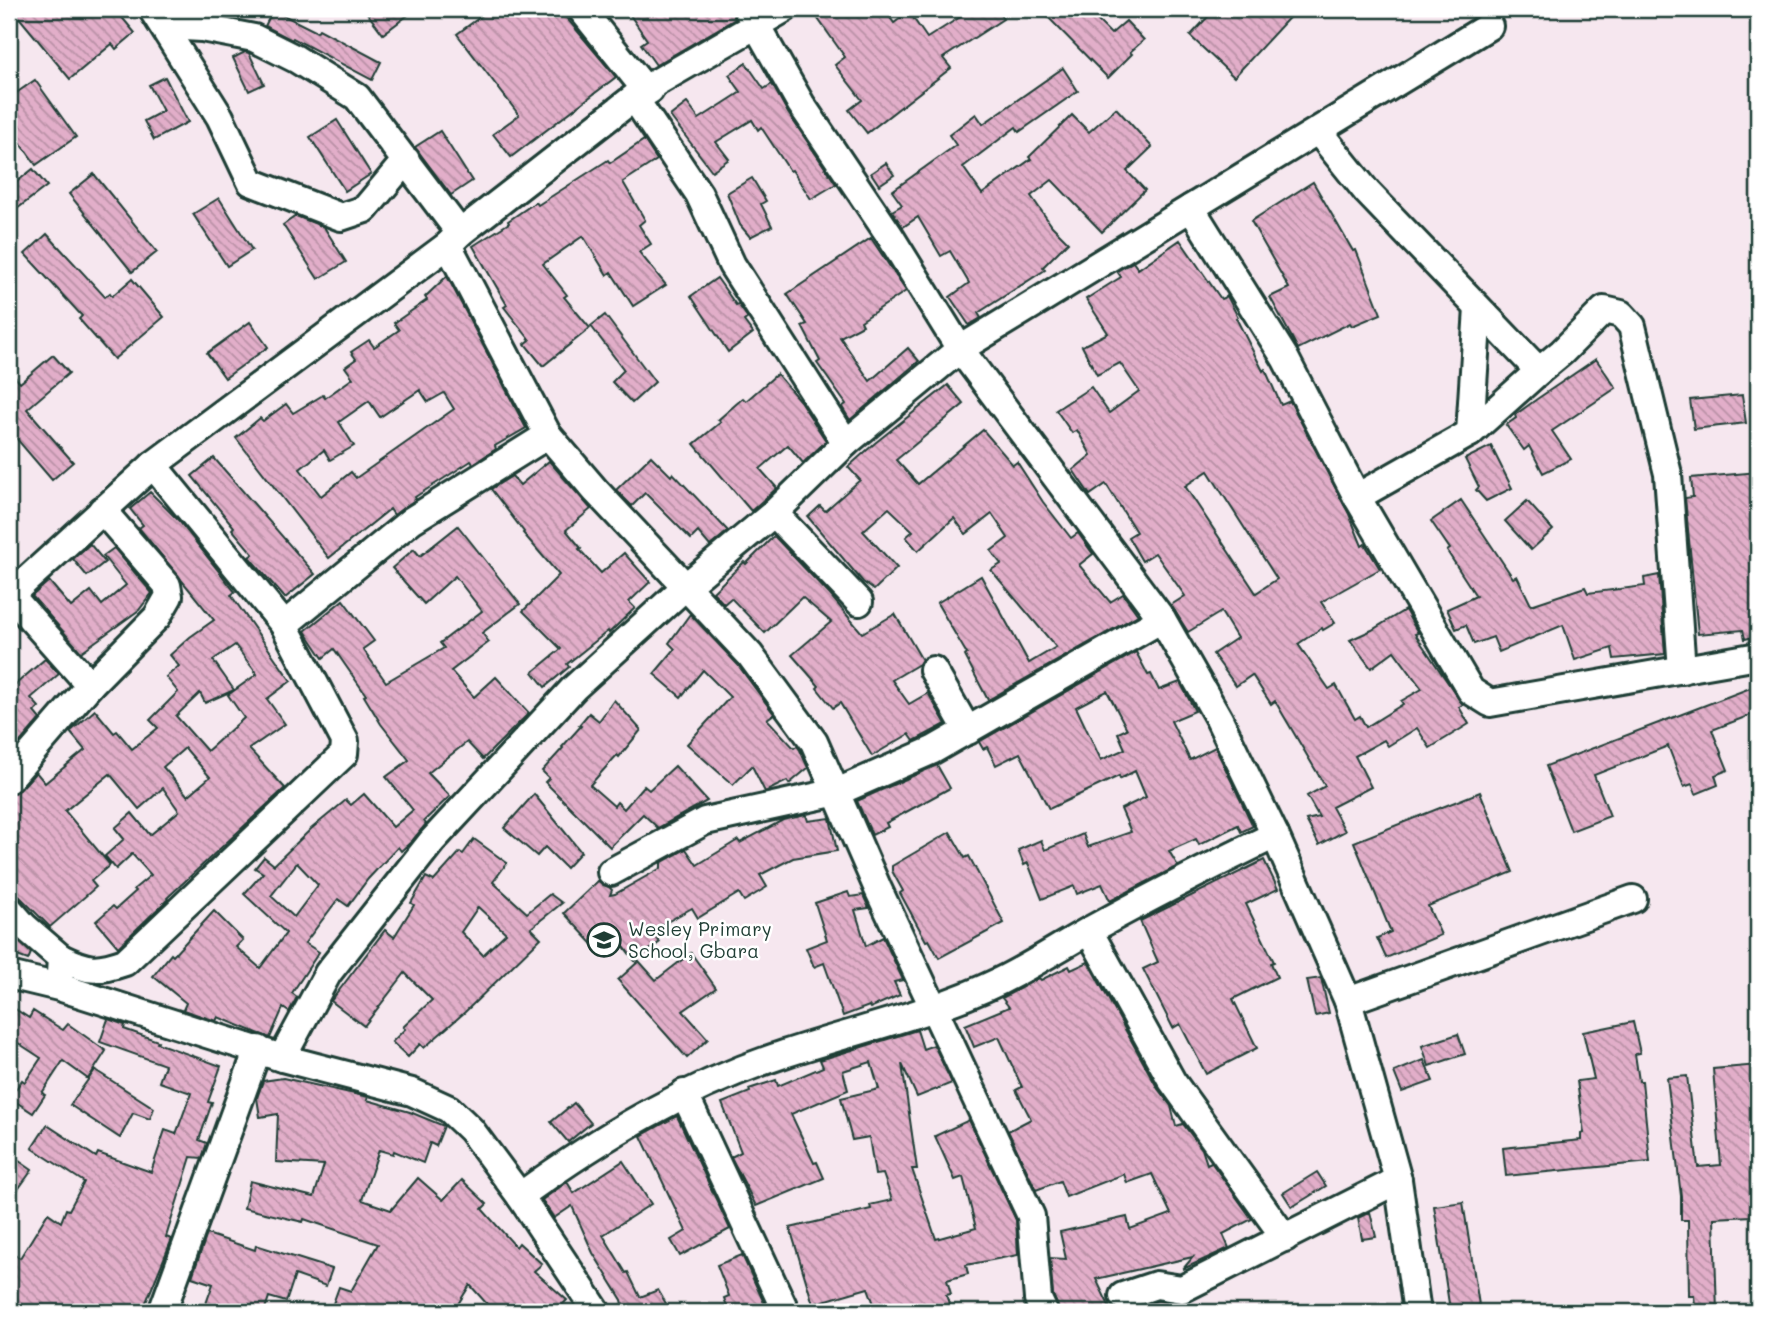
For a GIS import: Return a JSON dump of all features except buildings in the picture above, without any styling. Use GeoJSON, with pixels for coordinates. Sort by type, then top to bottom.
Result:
{"type":"FeatureCollection","features":[{"type":"Feature","properties":{"kind":"street"},"geometry":{"type":"LineString","coordinates":[[581,9],[640,94],[699,194],[732,265],[846,443]]}},
{"type":"Feature","properties":{"kind":"street"},"geometry":{"type":"LineString","coordinates":[[90,685],[10,595],[153,465],[454,239],[640,94],[752,17],[784,9]]}},
{"type":"Feature","properties":{"kind":"street"},"geometry":{"type":"LineString","coordinates":[[158,17],[220,117],[251,182],[341,217],[365,209],[406,160]]}},
{"type":"Feature","properties":{"kind":"street"},"geometry":{"type":"LineString","coordinates":[[158,17],[254,38],[296,59],[358,97],[406,160],[454,239],[548,435],[595,490],[750,655],[814,742],[933,1007],[1031,1216],[1038,1298],[1044,1312]]}},
{"type":"Feature","properties":{"kind":"street"},"geometry":{"type":"LineString","coordinates":[[752,17],[801,104],[891,236],[960,349],[1162,619],[1219,719],[1275,835],[1348,1001],[1398,1180],[1418,1312]]}},
{"type":"Feature","properties":{"kind":"street"},"geometry":{"type":"LineString","coordinates":[[162,1312],[270,1053],[328,973],[432,841],[574,688],[685,587],[774,513],[846,443],[960,349],[1489,26]]}},
{"type":"Feature","properties":{"kind":"street"},"geometry":{"type":"LineString","coordinates":[[1318,131],[1367,192],[1539,371]]}},
{"type":"Feature","properties":{"kind":"street"},"geometry":{"type":"LineString","coordinates":[[1191,208],[1285,358],[1357,497],[1471,691],[1490,703],[1758,656]]}},
{"type":"Feature","properties":{"kind":"street"},"geometry":{"type":"LineString","coordinates":[[1470,433],[1478,308]]}},
{"type":"Feature","properties":{"kind":"street"},"geometry":{"type":"LineString","coordinates":[[1357,497],[1470,433],[1562,352],[1604,310],[1621,314],[1632,326],[1668,474],[1682,670]]}},
{"type":"Feature","properties":{"kind":"street"},"geometry":{"type":"LineString","coordinates":[[284,625],[412,520],[548,435]]}},
{"type":"Feature","properties":{"kind":"street"},"geometry":{"type":"LineString","coordinates":[[9,909],[61,958],[86,970],[103,969],[125,962],[344,754],[345,741],[284,625],[153,465]]}},
{"type":"Feature","properties":{"kind":"street"},"geometry":{"type":"LineString","coordinates":[[9,779],[90,685],[157,617],[169,596],[167,585],[102,510]]}},
{"type":"Feature","properties":{"kind":"street"},"geometry":{"type":"LineString","coordinates":[[774,513],[859,602]]}},
{"type":"Feature","properties":{"kind":"street"},"geometry":{"type":"LineString","coordinates":[[611,872],[705,821],[837,792],[933,750],[1162,619]]}},
{"type":"Feature","properties":{"kind":"street"},"geometry":{"type":"LineString","coordinates":[[933,670],[968,730]]}},
{"type":"Feature","properties":{"kind":"street"},"geometry":{"type":"LineString","coordinates":[[520,1196],[567,1162],[684,1093],[782,1055],[933,1007],[999,981],[1188,877],[1275,835]]}},
{"type":"Feature","properties":{"kind":"street"},"geometry":{"type":"LineString","coordinates":[[1348,1001],[1633,899]]}},
{"type":"Feature","properties":{"kind":"street"},"geometry":{"type":"LineString","coordinates":[[1089,931],[1172,1081],[1285,1238]]}},
{"type":"Feature","properties":{"kind":"street"},"geometry":{"type":"LineString","coordinates":[[59,986],[61,958]]}},
{"type":"Feature","properties":{"kind":"street"},"geometry":{"type":"LineString","coordinates":[[9,975],[59,986],[270,1053],[412,1092],[449,1109],[471,1130],[520,1196],[597,1312]]}},
{"type":"Feature","properties":{"kind":"street"},"geometry":{"type":"LineString","coordinates":[[684,1093],[786,1312]]}},
{"type":"Feature","properties":{"kind":"street"},"geometry":{"type":"LineString","coordinates":[[1123,1296],[1156,1285],[1182,1289],[1398,1180]]}},
{"type":"Feature","properties":{"kind":"place","name":"Wesley Primary School, Gbara"},"geometry":{"type":"Point","coordinates":[604,940]}}]}
